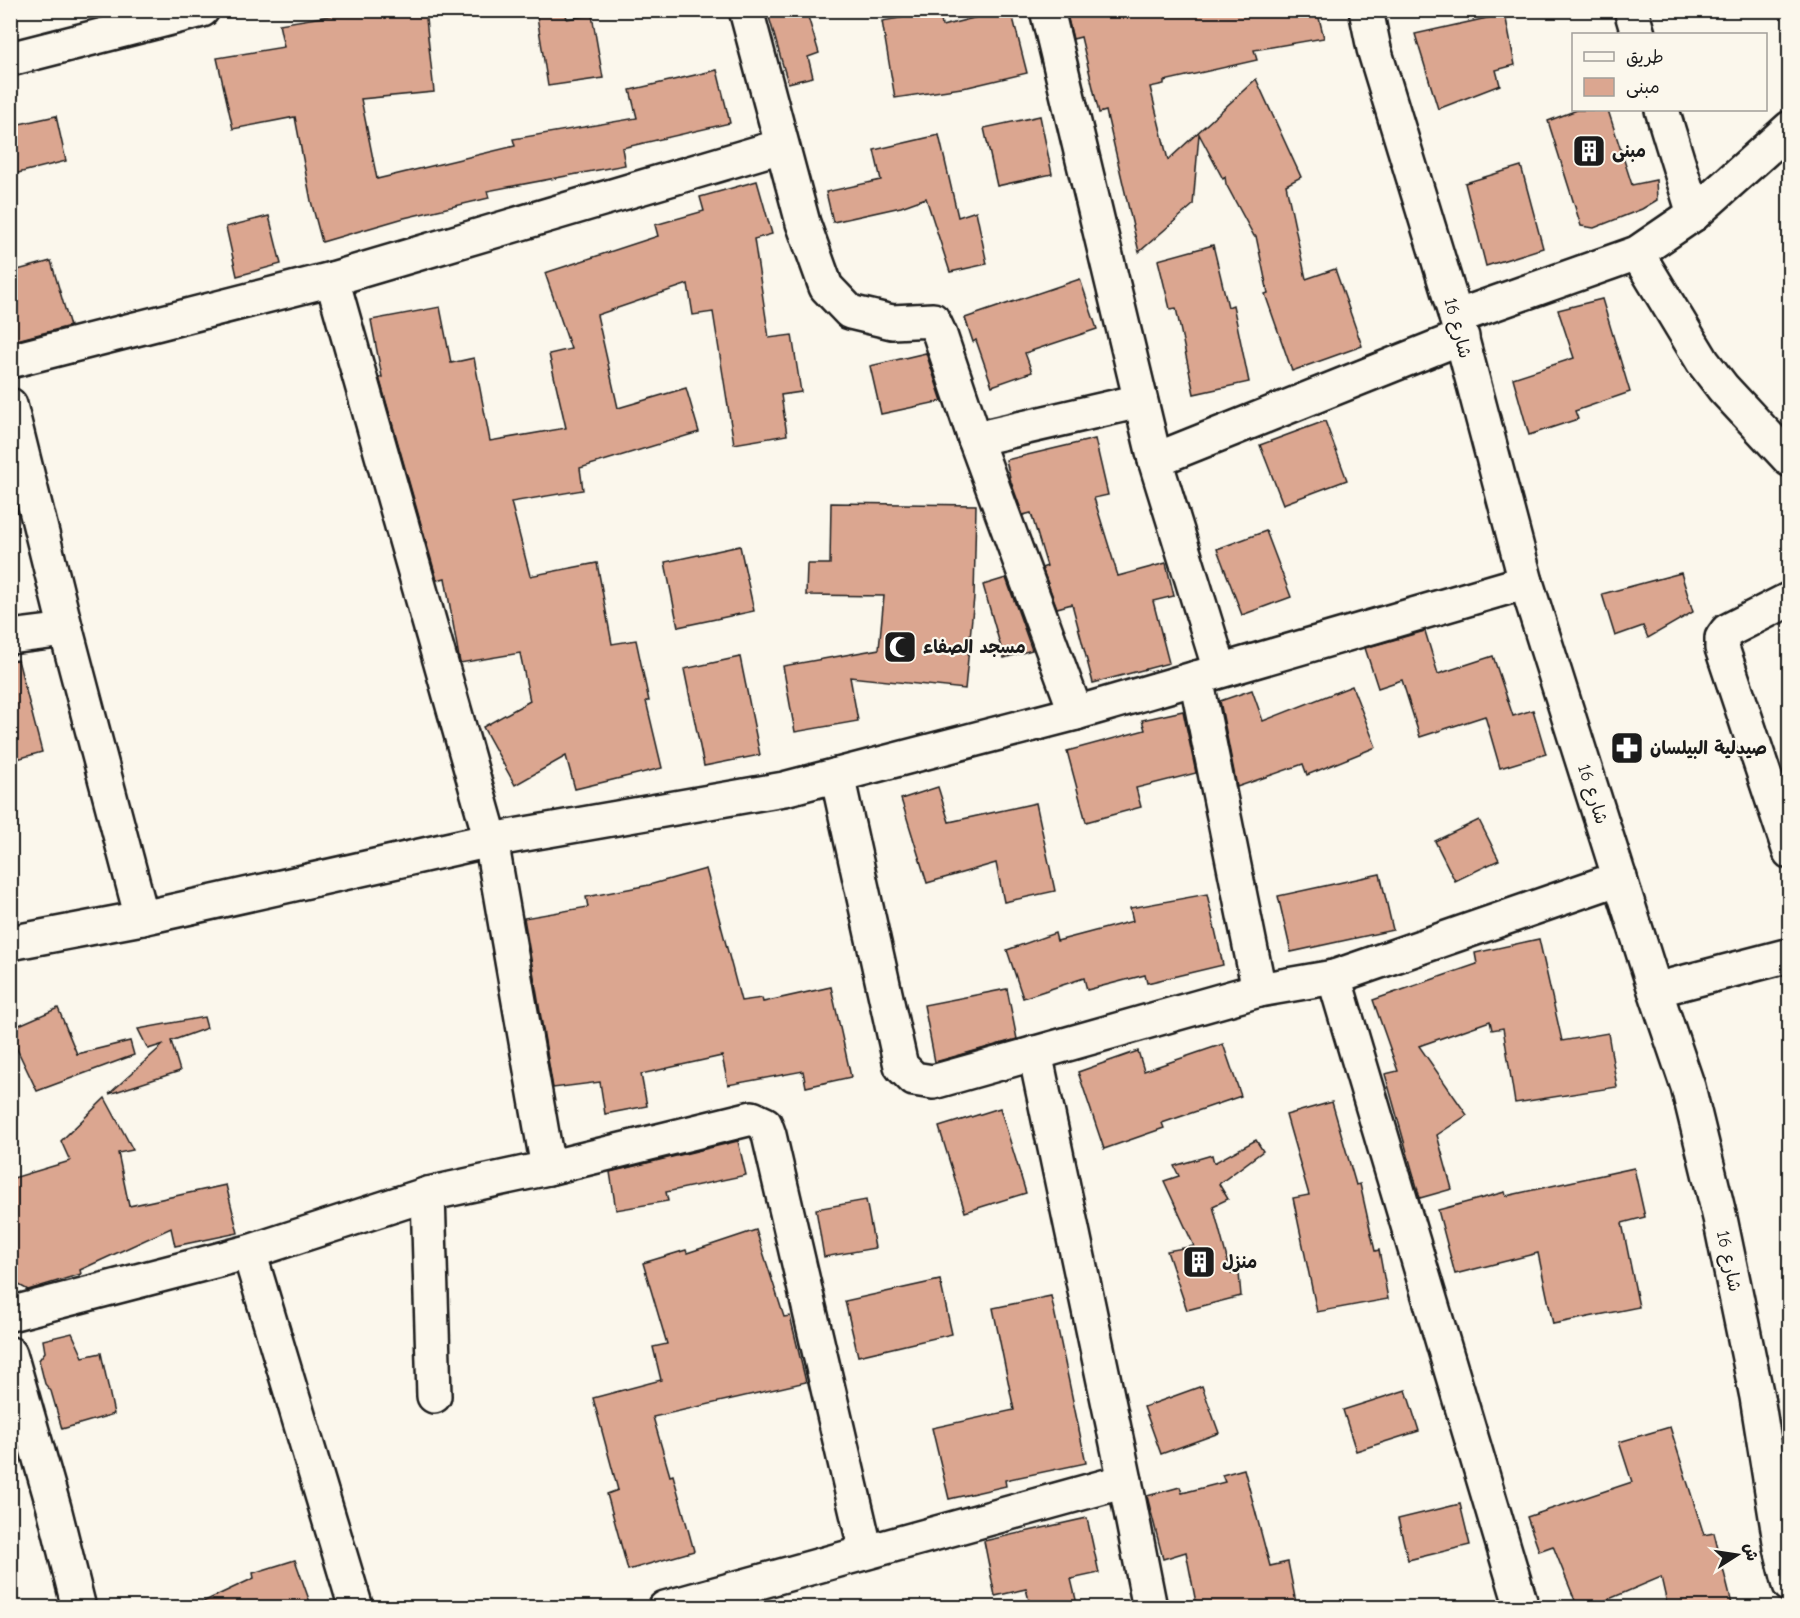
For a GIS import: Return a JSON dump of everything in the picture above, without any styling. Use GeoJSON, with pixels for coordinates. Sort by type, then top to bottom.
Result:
{"type":"FeatureCollection","features":[{"type":"Feature","properties":{"kind":"street"},"geometry":{"type":"LineString","coordinates":[[10,59],[202,10]]}},
{"type":"Feature","properties":{"kind":"street"},"geometry":{"type":"LineString","coordinates":[[746,10],[803,223],[826,287],[850,312],[891,322],[933,320],[1076,713]]}},
{"type":"Feature","properties":{"kind":"street"},"geometry":{"type":"LineString","coordinates":[[1047,10],[1208,674],[1259,990]]}},
{"type":"Feature","properties":{"kind":"street","name":"شارع 16"},"geometry":{"type":"LineString","coordinates":[[1366,10],[1374,49],[1459,327],[1526,582],[1688,1087],[1720,1218],[1757,1397],[1788,1572]]}},
{"type":"Feature","properties":{"kind":"street"},"geometry":{"type":"LineString","coordinates":[[1631,10],[1638,33]]}},
{"type":"Feature","properties":{"kind":"street"},"geometry":{"type":"LineString","coordinates":[[1662,111],[1694,214]]}},
{"type":"Feature","properties":{"kind":"street"},"geometry":{"type":"LineString","coordinates":[[1155,459],[1459,327],[1637,253],[1694,214],[1790,128]]}},
{"type":"Feature","properties":{"kind":"street"},"geometry":{"type":"LineString","coordinates":[[10,361],[332,279],[781,146]]}},
{"type":"Feature","properties":{"kind":"street"},"geometry":{"type":"LineString","coordinates":[[1637,253],[1703,362],[1723,388],[1790,460]]}},
{"type":"Feature","properties":{"kind":"street"},"geometry":{"type":"LineString","coordinates":[[332,279],[491,840],[548,1168]]}},
{"type":"Feature","properties":{"kind":"street"},"geometry":{"type":"LineString","coordinates":[[975,439],[1140,401]]}},
{"type":"Feature","properties":{"kind":"street"},"geometry":{"type":"LineString","coordinates":[[10,405],[66,630],[142,918]]}},
{"type":"Feature","properties":{"kind":"street"},"geometry":{"type":"LineString","coordinates":[[10,943],[142,918],[491,840],[784,789],[1076,713],[1526,582]]}},
{"type":"Feature","properties":{"kind":"street"},"geometry":{"type":"LineString","coordinates":[[1790,599],[1726,631],[1722,638],[1722,648],[1790,852]]}},
{"type":"Feature","properties":{"kind":"street"},"geometry":{"type":"LineString","coordinates":[[10,637],[66,630]]}},
{"type":"Feature","properties":{"kind":"street"},"geometry":{"type":"LineString","coordinates":[[837,775],[901,1066],[914,1080],[933,1082],[1259,990],[1334,977],[1620,878]]}},
{"type":"Feature","properties":{"kind":"street"},"geometry":{"type":"LineString","coordinates":[[1655,990],[1790,955]]}},
{"type":"Feature","properties":{"kind":"street"},"geometry":{"type":"LineString","coordinates":[[1334,977],[1522,1608]]}},
{"type":"Feature","properties":{"kind":"street"},"geometry":{"type":"LineString","coordinates":[[1035,1053],[1150,1608]]}},
{"type":"Feature","properties":{"kind":"street"},"geometry":{"type":"LineString","coordinates":[[10,1314],[249,1252],[428,1194],[548,1168],[752,1118],[765,1124],[769,1136],[866,1552]]}},
{"type":"Feature","properties":{"kind":"street"},"geometry":{"type":"LineString","coordinates":[[428,1194],[434,1396]]}},
{"type":"Feature","properties":{"kind":"street"},"geometry":{"type":"LineString","coordinates":[[249,1252],[356,1608]]}},
{"type":"Feature","properties":{"kind":"street"},"geometry":{"type":"LineString","coordinates":[[10,1354],[54,1508],[79,1608]]}},
{"type":"Feature","properties":{"kind":"street"},"geometry":{"type":"LineString","coordinates":[[665,1608],[1125,1481]]}},
{"type":"Feature","properties":{"kind":"building"},"geometry":{"type":"Polygon","coordinates":[[[366,10],[425,10],[434,92],[361,99],[377,179],[515,146],[513,139],[637,118],[630,90],[717,70],[730,123],[622,148],[625,165],[487,191],[489,198],[404,218],[322,242],[311,201],[295,117],[233,129],[217,58],[284,47],[279,24],[366,10]]]}},
{"type":"Feature","properties":{"kind":"building"},"geometry":{"type":"Polygon","coordinates":[[[536,10],[565,10],[567,19],[592,15],[603,78],[548,86],[536,10]]]}},
{"type":"Feature","properties":{"kind":"building"},"geometry":{"type":"Polygon","coordinates":[[[767,10],[806,10],[819,53],[808,57],[813,77],[788,83],[767,10]]]}},
{"type":"Feature","properties":{"kind":"building"},"geometry":{"type":"Polygon","coordinates":[[[1011,10],[1027,73],[968,87],[895,98],[882,21],[940,11],[942,26],[1011,10]]]}},
{"type":"Feature","properties":{"kind":"building"},"geometry":{"type":"Polygon","coordinates":[[[1083,10],[1317,10],[1324,38],[1254,50],[1257,60],[1164,81],[1164,84],[1150,87],[1168,160],[1256,79],[1301,177],[1286,185],[1306,279],[1335,269],[1362,346],[1292,371],[1265,294],[1268,293],[1256,236],[1199,134],[1193,205],[1139,252],[1106,111],[1099,113],[1081,37],[1073,39],[1067,15],[1083,10]]]}},
{"type":"Feature","properties":{"kind":"building"},"geometry":{"type":"Polygon","coordinates":[[[1505,14],[1515,65],[1496,70],[1500,85],[1438,109],[1415,34],[1505,14]]]}},
{"type":"Feature","properties":{"kind":"building","name":"مبنى"},"geometry":{"type":"Polygon","coordinates":[[[1574,111],[1608,111],[1632,185],[1656,180],[1657,200],[1642,209],[1594,228],[1581,226],[1548,121],[1574,111]]]}},
{"type":"Feature","properties":{"kind":"building"},"geometry":{"type":"Polygon","coordinates":[[[56,116],[66,161],[10,175],[10,126],[56,116]]]}},
{"type":"Feature","properties":{"kind":"building"},"geometry":{"type":"Polygon","coordinates":[[[1040,116],[1052,174],[997,186],[984,128],[1040,116]]]}},
{"type":"Feature","properties":{"kind":"building"},"geometry":{"type":"Polygon","coordinates":[[[939,135],[958,217],[976,211],[987,264],[950,272],[926,198],[901,207],[833,222],[826,192],[881,180],[874,150],[939,135]]]}},
{"type":"Feature","properties":{"kind":"building"},"geometry":{"type":"Polygon","coordinates":[[[1521,166],[1543,248],[1486,266],[1465,183],[1521,166]]]}},
{"type":"Feature","properties":{"kind":"building"},"geometry":{"type":"Polygon","coordinates":[[[757,181],[772,234],[754,239],[769,338],[792,335],[801,392],[781,395],[787,435],[734,444],[713,312],[693,315],[688,284],[597,315],[618,408],[686,388],[699,432],[580,468],[583,490],[511,502],[530,576],[597,563],[612,644],[636,640],[649,701],[646,701],[662,768],[575,789],[566,756],[515,785],[483,727],[530,701],[520,653],[460,663],[445,578],[437,580],[379,377],[382,377],[371,320],[440,307],[451,363],[474,358],[490,441],[566,428],[549,354],[571,349],[545,273],[658,236],[655,225],[704,211],[700,197],[757,181]]]}},
{"type":"Feature","properties":{"kind":"building"},"geometry":{"type":"Polygon","coordinates":[[[269,216],[281,264],[237,276],[226,227],[269,216]]]}},
{"type":"Feature","properties":{"kind":"building"},"geometry":{"type":"Polygon","coordinates":[[[1213,245],[1228,307],[1233,305],[1249,382],[1194,394],[1176,308],[1170,309],[1158,260],[1213,245]]]}},
{"type":"Feature","properties":{"kind":"building"},"geometry":{"type":"Polygon","coordinates":[[[51,261],[70,326],[13,341],[10,330],[10,272],[51,261]]]}},
{"type":"Feature","properties":{"kind":"building"},"geometry":{"type":"Polygon","coordinates":[[[1080,279],[1097,329],[1025,353],[1032,372],[992,386],[976,340],[973,342],[965,318],[1080,279]]]}},
{"type":"Feature","properties":{"kind":"building"},"geometry":{"type":"Polygon","coordinates":[[[1602,299],[1630,392],[1575,411],[1578,419],[1529,435],[1513,378],[1574,358],[1558,310],[1602,299]]]}},
{"type":"Feature","properties":{"kind":"building"},"geometry":{"type":"Polygon","coordinates":[[[926,353],[942,401],[881,414],[870,366],[926,353]]]}},
{"type":"Feature","properties":{"kind":"building"},"geometry":{"type":"Polygon","coordinates":[[[1325,421],[1347,480],[1283,504],[1260,445],[1325,421]]]}},
{"type":"Feature","properties":{"kind":"building"},"geometry":{"type":"Polygon","coordinates":[[[1095,439],[1108,495],[1094,498],[1118,576],[1166,563],[1174,596],[1153,601],[1169,663],[1093,683],[1072,604],[1057,608],[1042,568],[1047,566],[1031,513],[1023,515],[1006,460],[1095,439]]]}},
{"type":"Feature","properties":{"kind":"building"},"geometry":{"type":"Polygon","coordinates":[[[831,503],[976,505],[974,597],[965,689],[850,677],[858,721],[795,732],[783,666],[879,649],[884,596],[806,595],[807,564],[830,564],[831,503]]]}},
{"type":"Feature","properties":{"kind":"building"},"geometry":{"type":"Polygon","coordinates":[[[1266,531],[1291,597],[1242,615],[1217,549],[1266,531]]]}},
{"type":"Feature","properties":{"kind":"building"},"geometry":{"type":"Polygon","coordinates":[[[740,546],[754,611],[678,627],[665,562],[740,546]]]}},
{"type":"Feature","properties":{"kind":"building"},"geometry":{"type":"Polygon","coordinates":[[[1681,573],[1693,612],[1648,638],[1643,626],[1615,636],[1602,594],[1681,573]]]}},
{"type":"Feature","properties":{"kind":"building"},"geometry":{"type":"Polygon","coordinates":[[[1006,578],[1032,650],[1004,658],[983,585],[1006,578]]]}},
{"type":"Feature","properties":{"kind":"building"},"geometry":{"type":"Polygon","coordinates":[[[1425,631],[1438,674],[1493,656],[1513,716],[1533,710],[1546,754],[1500,768],[1485,716],[1420,737],[1402,680],[1378,688],[1365,648],[1425,631]]]}},
{"type":"Feature","properties":{"kind":"building"},"geometry":{"type":"Polygon","coordinates":[[[740,657],[760,755],[704,766],[684,669],[740,657]]]}},
{"type":"Feature","properties":{"kind":"building"},"geometry":{"type":"Polygon","coordinates":[[[18,660],[42,752],[10,761],[10,661],[18,660]]]}},
{"type":"Feature","properties":{"kind":"building"},"geometry":{"type":"Polygon","coordinates":[[[1352,686],[1376,747],[1307,775],[1303,764],[1237,787],[1220,701],[1252,690],[1263,721],[1352,686]]]}},
{"type":"Feature","properties":{"kind":"building"},"geometry":{"type":"Polygon","coordinates":[[[1183,711],[1196,773],[1136,788],[1141,807],[1086,822],[1067,751],[1145,730],[1142,720],[1183,711]]]}},
{"type":"Feature","properties":{"kind":"building"},"geometry":{"type":"Polygon","coordinates":[[[938,787],[949,822],[1036,803],[1055,891],[1004,902],[996,863],[927,883],[901,799],[938,787]]]}},
{"type":"Feature","properties":{"kind":"building"},"geometry":{"type":"Polygon","coordinates":[[[1479,820],[1499,860],[1455,881],[1435,841],[1479,820]]]}},
{"type":"Feature","properties":{"kind":"building"},"geometry":{"type":"Polygon","coordinates":[[[706,869],[741,1001],[762,998],[763,1002],[831,987],[851,1077],[806,1087],[803,1071],[728,1085],[722,1056],[641,1074],[647,1106],[605,1114],[600,1082],[553,1088],[524,918],[588,907],[586,897],[649,885],[706,869]]]}},
{"type":"Feature","properties":{"kind":"building"},"geometry":{"type":"Polygon","coordinates":[[[1380,874],[1393,930],[1291,952],[1278,896],[1380,874]]]}},
{"type":"Feature","properties":{"kind":"building"},"geometry":{"type":"Polygon","coordinates":[[[1207,894],[1223,965],[1147,983],[1145,975],[1087,990],[1084,978],[1023,998],[1007,950],[1055,933],[1057,941],[1133,921],[1130,908],[1207,894]]]}},
{"type":"Feature","properties":{"kind":"building"},"geometry":{"type":"Polygon","coordinates":[[[1539,939],[1562,1041],[1608,1033],[1617,1087],[1515,1103],[1503,1028],[1492,1030],[1490,1021],[1419,1046],[1467,1115],[1437,1135],[1452,1189],[1420,1198],[1385,1074],[1398,1071],[1373,1000],[1477,964],[1475,953],[1539,939]]]}},
{"type":"Feature","properties":{"kind":"building"},"geometry":{"type":"Polygon","coordinates":[[[1007,989],[1017,1039],[935,1062],[924,1005],[1007,989]]]}},
{"type":"Feature","properties":{"kind":"building"},"geometry":{"type":"Polygon","coordinates":[[[58,1008],[77,1054],[130,1041],[134,1055],[37,1091],[10,1029],[58,1008]]]}},
{"type":"Feature","properties":{"kind":"building"},"geometry":{"type":"Polygon","coordinates":[[[204,1017],[207,1028],[171,1041],[180,1071],[109,1094],[164,1044],[148,1049],[138,1029],[204,1017]]]}},
{"type":"Feature","properties":{"kind":"building"},"geometry":{"type":"Polygon","coordinates":[[[1223,1044],[1241,1096],[1162,1123],[1164,1128],[1104,1149],[1078,1072],[1138,1051],[1144,1071],[1223,1044]]]}},
{"type":"Feature","properties":{"kind":"building"},"geometry":{"type":"Polygon","coordinates":[[[105,1098],[133,1150],[118,1153],[129,1206],[226,1185],[238,1233],[175,1246],[171,1228],[80,1270],[81,1274],[28,1290],[10,1280],[10,1179],[70,1161],[61,1141],[105,1098]]]}},
{"type":"Feature","properties":{"kind":"building"},"geometry":{"type":"Polygon","coordinates":[[[1332,1102],[1356,1185],[1360,1184],[1375,1251],[1379,1250],[1388,1299],[1317,1312],[1293,1198],[1309,1195],[1286,1115],[1332,1102]]]}},
{"type":"Feature","properties":{"kind":"building"},"geometry":{"type":"Polygon","coordinates":[[[1000,1108],[1026,1193],[965,1212],[939,1127],[1000,1108]]]}},
{"type":"Feature","properties":{"kind":"building"},"geometry":{"type":"Polygon","coordinates":[[[1256,1140],[1263,1151],[1219,1184],[1228,1199],[1213,1206],[1231,1274],[1239,1273],[1241,1296],[1187,1310],[1167,1251],[1194,1246],[1164,1181],[1179,1176],[1174,1166],[1212,1155],[1214,1163],[1256,1140]]]}},
{"type":"Feature","properties":{"kind":"building"},"geometry":{"type":"Polygon","coordinates":[[[738,1141],[746,1175],[666,1192],[668,1201],[616,1210],[610,1172],[738,1141]]]}},
{"type":"Feature","properties":{"kind":"building"},"geometry":{"type":"Polygon","coordinates":[[[1634,1168],[1645,1217],[1622,1223],[1639,1307],[1553,1324],[1538,1253],[1455,1274],[1438,1210],[1505,1192],[1506,1196],[1634,1168]]]}},
{"type":"Feature","properties":{"kind":"building"},"geometry":{"type":"Polygon","coordinates":[[[866,1200],[875,1248],[824,1257],[816,1209],[866,1200]]]}},
{"type":"Feature","properties":{"kind":"building"},"geometry":{"type":"Polygon","coordinates":[[[756,1230],[784,1317],[790,1316],[806,1382],[653,1417],[670,1476],[673,1475],[694,1551],[628,1570],[607,1494],[618,1490],[593,1398],[661,1380],[653,1347],[667,1344],[643,1263],[686,1250],[687,1253],[756,1230]]]}},
{"type":"Feature","properties":{"kind":"building"},"geometry":{"type":"Polygon","coordinates":[[[940,1280],[952,1334],[858,1356],[845,1301],[940,1280]]]}},
{"type":"Feature","properties":{"kind":"building"},"geometry":{"type":"Polygon","coordinates":[[[1051,1296],[1086,1463],[1005,1480],[1006,1486],[949,1499],[932,1428],[1014,1410],[993,1308],[1051,1296]]]}},
{"type":"Feature","properties":{"kind":"building"},"geometry":{"type":"Polygon","coordinates":[[[72,1333],[83,1357],[101,1353],[114,1414],[62,1429],[51,1391],[45,1384],[39,1360],[45,1352],[43,1340],[72,1333]]]}},
{"type":"Feature","properties":{"kind":"building"},"geometry":{"type":"Polygon","coordinates":[[[1202,1386],[1219,1433],[1161,1454],[1144,1407],[1202,1386]]]}},
{"type":"Feature","properties":{"kind":"building"},"geometry":{"type":"Polygon","coordinates":[[[1406,1390],[1419,1431],[1356,1451],[1343,1410],[1406,1390]]]}},
{"type":"Feature","properties":{"kind":"building"},"geometry":{"type":"Polygon","coordinates":[[[1670,1427],[1704,1535],[1714,1533],[1733,1608],[1668,1608],[1661,1577],[1588,1608],[1578,1608],[1553,1546],[1539,1551],[1527,1517],[1632,1482],[1619,1442],[1670,1427]]]}},
{"type":"Feature","properties":{"kind":"building"},"geometry":{"type":"Polygon","coordinates":[[[1244,1469],[1270,1566],[1288,1562],[1297,1608],[1197,1608],[1186,1552],[1163,1559],[1147,1496],[1180,1487],[1182,1493],[1225,1482],[1222,1475],[1244,1469]]]}},
{"type":"Feature","properties":{"kind":"building"},"geometry":{"type":"Polygon","coordinates":[[[1460,1504],[1470,1545],[1408,1560],[1398,1519],[1460,1504]]]}},
{"type":"Feature","properties":{"kind":"building"},"geometry":{"type":"Polygon","coordinates":[[[1087,1518],[1099,1573],[1071,1579],[1078,1608],[1031,1608],[1026,1589],[995,1596],[984,1541],[1087,1518]]]}},
{"type":"Feature","properties":{"kind":"building"},"geometry":{"type":"Polygon","coordinates":[[[295,1560],[312,1608],[190,1608],[254,1578],[253,1573],[295,1560]]]}},
{"type":"Feature","properties":{"kind":"place","name":"مبنى"},"geometry":{"type":"Point","coordinates":[1589,151]}},
{"type":"Feature","properties":{"kind":"place","name":"مسجد الصفاء"},"geometry":{"type":"Point","coordinates":[900,647]}},
{"type":"Feature","properties":{"kind":"place","name":"صيدلية البيلسان"},"geometry":{"type":"Point","coordinates":[1627,748]}},
{"type":"Feature","properties":{"kind":"place","name":"منزل"},"geometry":{"type":"Point","coordinates":[1199,1262]}}]}
